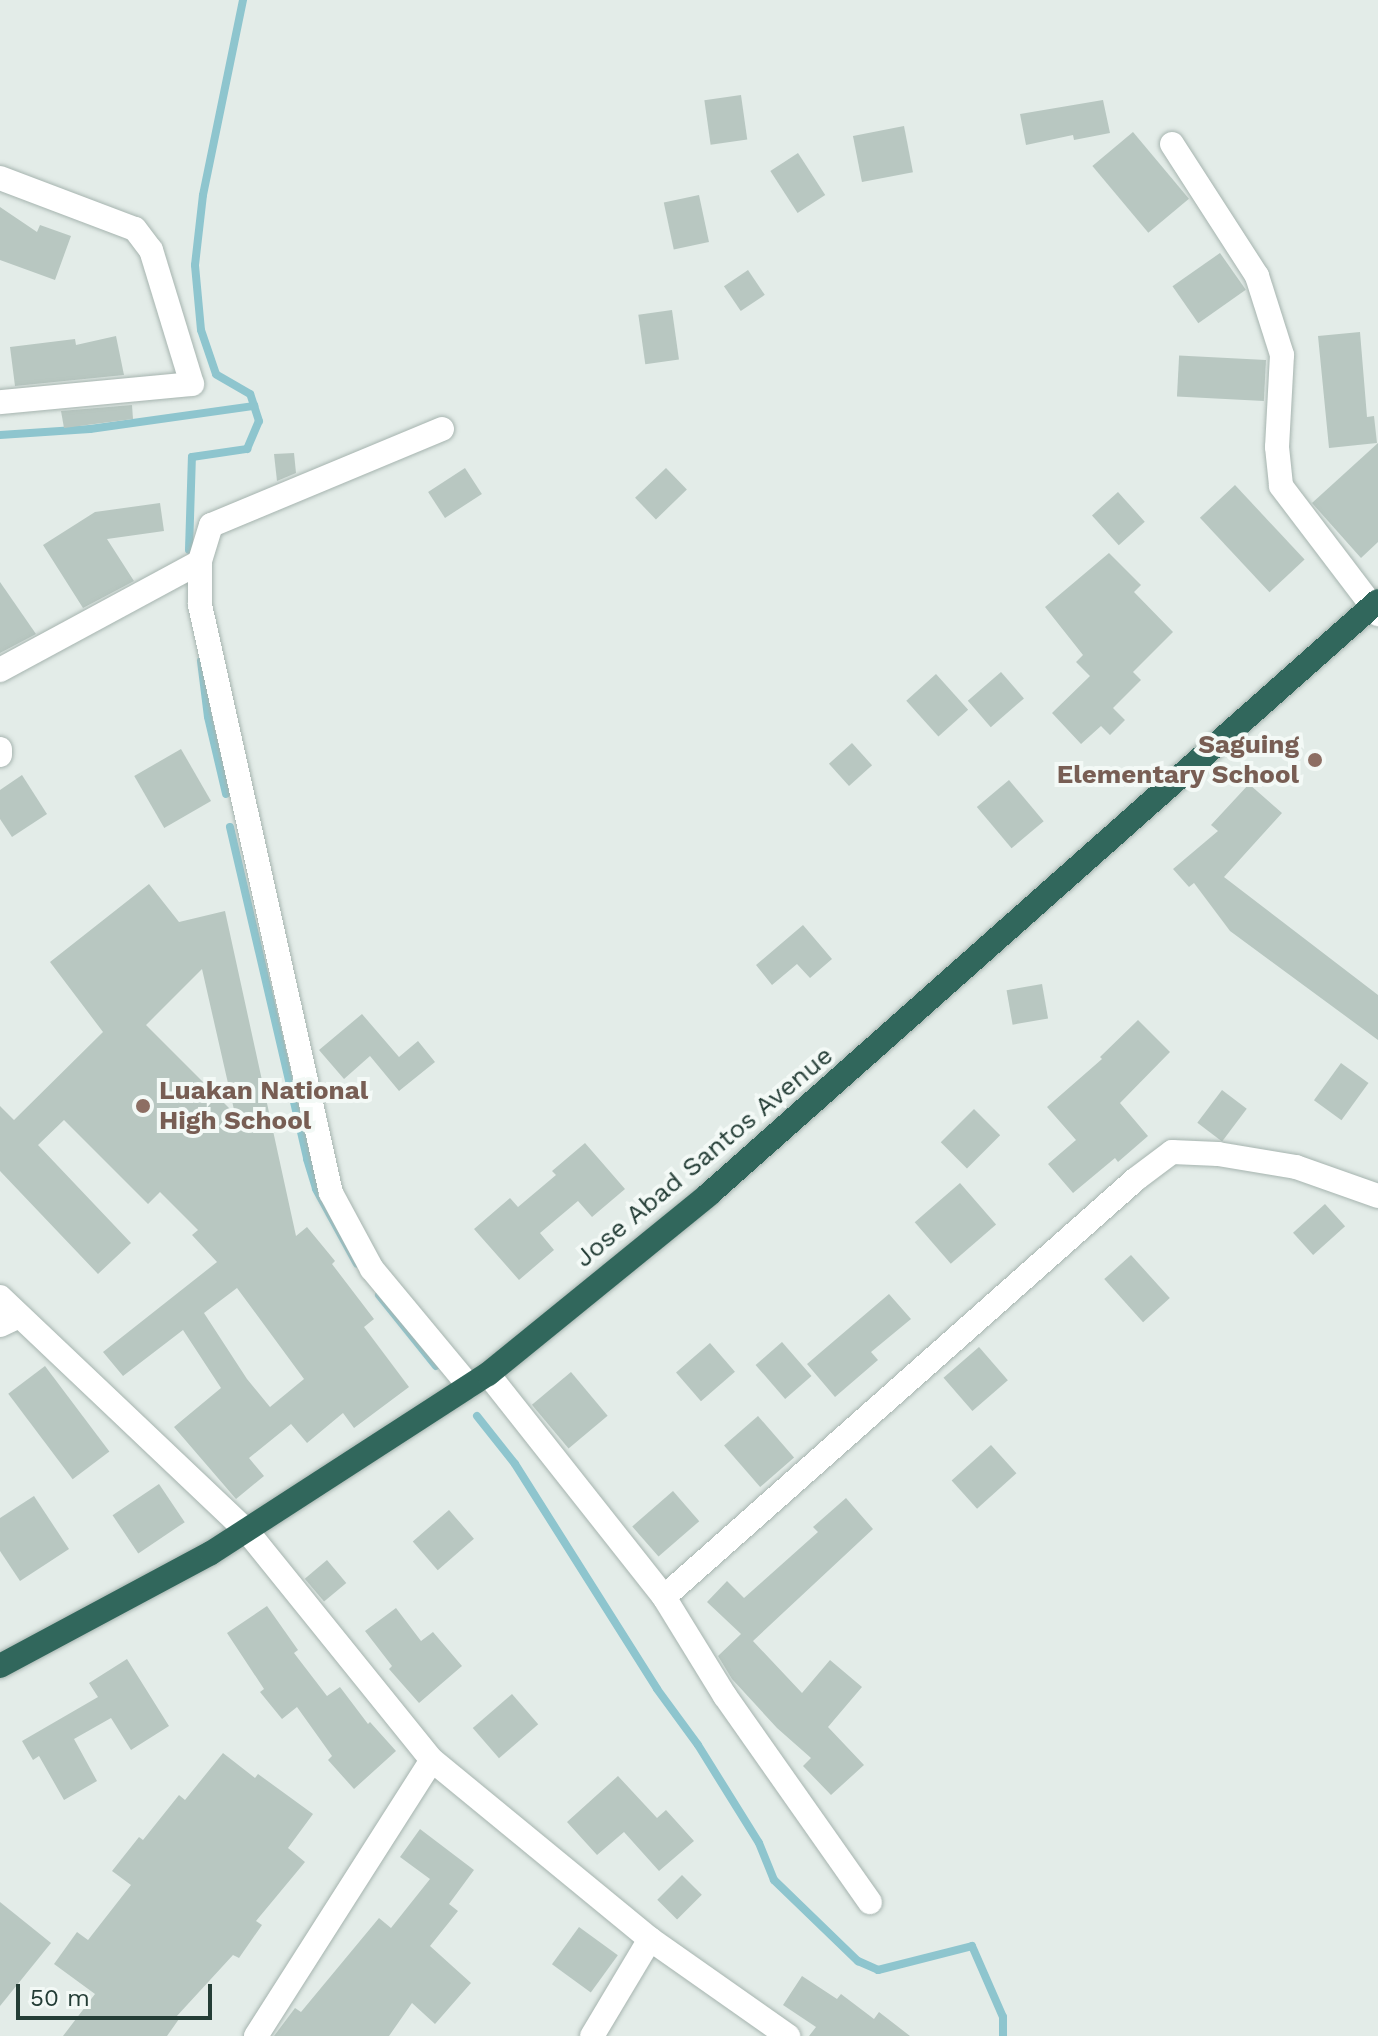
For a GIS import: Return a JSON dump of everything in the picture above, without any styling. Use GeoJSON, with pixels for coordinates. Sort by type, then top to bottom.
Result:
{"type":"FeatureCollection","features":[{"type":"Feature","properties":{"kind":"highway","name":"Jose Abad Santos Avenue"},"geometry":{"type":"LineString","coordinates":[[0,1666],[247,1531],[478,1380],[708,1195],[1376,607]]}},
{"type":"Feature","properties":{"kind":"street"},"geometry":{"type":"LineString","coordinates":[[1172,144],[1257,276],[1282,355],[1277,447],[1281,486],[1376,607]]}},
{"type":"Feature","properties":{"kind":"street"},"geometry":{"type":"LineString","coordinates":[[0,178],[135,229],[151,250],[192,384],[0,402]]}},
{"type":"Feature","properties":{"kind":"street"},"geometry":{"type":"LineString","coordinates":[[442,429],[211,525],[200,562],[200,605],[331,1193],[372,1269],[478,1380],[664,1597],[725,1696],[870,1902]]}},
{"type":"Feature","properties":{"kind":"street"},"geometry":{"type":"LineString","coordinates":[[0,670],[200,562]]}},
{"type":"Feature","properties":{"kind":"street"},"geometry":{"type":"LineString","coordinates":[[664,1597],[1136,1179],[1172,1152],[1218,1154],[1296,1167],[1378,1196]]}},
{"type":"Feature","properties":{"kind":"street"},"geometry":{"type":"LineString","coordinates":[[0,1297],[9,1320],[247,1531],[432,1760],[650,1939],[788,2036]]}},
{"type":"Feature","properties":{"kind":"street"},"geometry":{"type":"LineString","coordinates":[[256,2036],[432,1760]]}},
{"type":"Feature","properties":{"kind":"street"},"geometry":{"type":"LineString","coordinates":[[592,2036],[650,1939]]}},
{"type":"Feature","properties":{"kind":"building"},"geometry":{"type":"Polygon","coordinates":[[[741,95],[747,140],[711,145],[704,100],[741,95]]]}},
{"type":"Feature","properties":{"kind":"building"},"geometry":{"type":"Polygon","coordinates":[[[1103,100],[1110,133],[1074,140],[1073,135],[1026,145],[1020,114],[1103,100]]]}},
{"type":"Feature","properties":{"kind":"building"},"geometry":{"type":"Polygon","coordinates":[[[904,126],[913,172],[862,182],[853,136],[904,126]]]}},
{"type":"Feature","properties":{"kind":"building"},"geometry":{"type":"Polygon","coordinates":[[[1133,132],[1189,199],[1148,233],[1092,166],[1133,132]]]}},
{"type":"Feature","properties":{"kind":"building"},"geometry":{"type":"Polygon","coordinates":[[[798,153],[825,195],[798,213],[770,171],[798,153]]]}},
{"type":"Feature","properties":{"kind":"building"},"geometry":{"type":"Polygon","coordinates":[[[699,195],[709,242],[674,249],[664,202],[699,195]]]}},
{"type":"Feature","properties":{"kind":"building"},"geometry":{"type":"Polygon","coordinates":[[[0,207],[37,232],[40,225],[71,236],[55,280],[0,260],[0,207]]]}},
{"type":"Feature","properties":{"kind":"building"},"geometry":{"type":"Polygon","coordinates":[[[1220,253],[1246,290],[1198,323],[1172,286],[1220,253]]]}},
{"type":"Feature","properties":{"kind":"building"},"geometry":{"type":"Polygon","coordinates":[[[748,270],[765,295],[741,311],[724,286],[748,270]]]}},
{"type":"Feature","properties":{"kind":"building"},"geometry":{"type":"Polygon","coordinates":[[[672,310],[679,360],[645,364],[638,315],[672,310]]]}},
{"type":"Feature","properties":{"kind":"building"},"geometry":{"type":"Polygon","coordinates":[[[1360,332],[1367,417],[1374,416],[1377,443],[1329,448],[1318,336],[1360,332]]]}},
{"type":"Feature","properties":{"kind":"building"},"geometry":{"type":"Polygon","coordinates":[[[116,336],[124,375],[15,386],[10,347],[75,339],[76,345],[116,336]]]}},
{"type":"Feature","properties":{"kind":"building"},"geometry":{"type":"Polygon","coordinates":[[[1179,355],[1266,360],[1264,401],[1177,396],[1179,355]]]}},
{"type":"Feature","properties":{"kind":"building"},"geometry":{"type":"Polygon","coordinates":[[[132,405],[133,419],[64,428],[61,411],[132,405]]]}},
{"type":"Feature","properties":{"kind":"building"},"geometry":{"type":"Polygon","coordinates":[[[1378,443],[1378,542],[1361,558],[1312,503],[1378,443]]]}},
{"type":"Feature","properties":{"kind":"building"},"geometry":{"type":"Polygon","coordinates":[[[294,453],[296,473],[277,481],[274,454],[294,453]]]}},
{"type":"Feature","properties":{"kind":"building"},"geometry":{"type":"Polygon","coordinates":[[[465,468],[482,494],[445,518],[428,492],[465,468]]]}},
{"type":"Feature","properties":{"kind":"building"},"geometry":{"type":"Polygon","coordinates":[[[666,468],[687,490],[656,519],[635,498],[666,468]]]}},
{"type":"Feature","properties":{"kind":"building"},"geometry":{"type":"Polygon","coordinates":[[[1235,485],[1305,560],[1269,592],[1200,518],[1235,485]]]}},
{"type":"Feature","properties":{"kind":"building"},"geometry":{"type":"Polygon","coordinates":[[[1118,492],[1145,522],[1119,545],[1092,515],[1118,492]]]}},
{"type":"Feature","properties":{"kind":"building"},"geometry":{"type":"Polygon","coordinates":[[[160,503],[164,531],[107,539],[134,581],[83,608],[43,545],[95,512],[160,503]]]}},
{"type":"Feature","properties":{"kind":"building"},"geometry":{"type":"Polygon","coordinates":[[[1109,553],[1141,585],[1134,592],[1173,632],[1133,672],[1141,680],[1113,708],[1125,720],[1110,735],[1101,726],[1081,744],[1052,713],[1090,676],[1076,662],[1083,655],[1045,607],[1109,553]]]}},
{"type":"Feature","properties":{"kind":"building"},"geometry":{"type":"Polygon","coordinates":[[[0,582],[36,634],[0,653],[0,582]]]}},
{"type":"Feature","properties":{"kind":"building"},"geometry":{"type":"Polygon","coordinates":[[[1001,672],[1024,698],[991,727],[968,701],[1001,672]]]}},
{"type":"Feature","properties":{"kind":"building"},"geometry":{"type":"Polygon","coordinates":[[[936,674],[968,710],[938,736],[906,701],[936,674]]]}},
{"type":"Feature","properties":{"kind":"building"},"geometry":{"type":"Polygon","coordinates":[[[852,743],[872,765],[849,786],[829,764],[852,743]]]}},
{"type":"Feature","properties":{"kind":"building"},"geometry":{"type":"Polygon","coordinates":[[[181,749],[211,801],[164,828],[134,776],[181,749]]]}},
{"type":"Feature","properties":{"kind":"building"},"geometry":{"type":"Polygon","coordinates":[[[22,775],[47,814],[12,837],[0,819],[0,790],[22,775]]]}},
{"type":"Feature","properties":{"kind":"building"},"geometry":{"type":"Polygon","coordinates":[[[1009,780],[1044,821],[1012,848],[977,807],[1009,780]]]}},
{"type":"Feature","properties":{"kind":"building"},"geometry":{"type":"Polygon","coordinates":[[[1249,784],[1282,813],[1224,877],[1378,995],[1378,1040],[1230,931],[1194,883],[1189,887],[1173,869],[1218,831],[1211,825],[1249,784]]]}},
{"type":"Feature","properties":{"kind":"building"},"geometry":{"type":"Polygon","coordinates":[[[149,884],[179,922],[225,911],[296,1236],[307,1227],[335,1261],[332,1264],[374,1319],[364,1327],[409,1387],[354,1428],[343,1413],[307,1443],[291,1424],[249,1458],[264,1476],[236,1499],[174,1427],[221,1388],[183,1330],[123,1376],[103,1352],[217,1262],[192,1235],[198,1230],[160,1192],[148,1204],[64,1120],[38,1145],[131,1243],[98,1274],[0,1171],[0,1106],[14,1120],[103,1032],[50,962],[149,884]],[[202,969],[146,1025],[235,1114],[202,969]],[[237,1288],[204,1313],[247,1379],[270,1407],[304,1379],[237,1288]]]}},
{"type":"Feature","properties":{"kind":"building"},"geometry":{"type":"Polygon","coordinates":[[[803,925],[832,959],[810,978],[797,964],[772,985],[756,965],[803,925]]]}},
{"type":"Feature","properties":{"kind":"building"},"geometry":{"type":"Polygon","coordinates":[[[1042,984],[1048,1018],[1013,1025],[1007,990],[1042,984]]]}},
{"type":"Feature","properties":{"kind":"building"},"geometry":{"type":"Polygon","coordinates":[[[362,1014],[399,1057],[418,1041],[435,1062],[399,1091],[370,1056],[344,1079],[319,1050],[362,1014]]]}},
{"type":"Feature","properties":{"kind":"building"},"geometry":{"type":"Polygon","coordinates":[[[1138,1020],[1170,1052],[1120,1103],[1148,1136],[1118,1162],[1115,1158],[1073,1193],[1048,1164],[1076,1140],[1047,1107],[1102,1059],[1100,1057],[1138,1020]]]}},
{"type":"Feature","properties":{"kind":"building"},"geometry":{"type":"Polygon","coordinates":[[[1341,1063],[1369,1083],[1341,1120],[1314,1100],[1341,1063]]]}},
{"type":"Feature","properties":{"kind":"building"},"geometry":{"type":"Polygon","coordinates":[[[1222,1090],[1247,1109],[1222,1141],[1197,1123],[1222,1090]]]}},
{"type":"Feature","properties":{"kind":"building"},"geometry":{"type":"Polygon","coordinates":[[[974,1109],[1000,1135],[967,1168],[941,1142],[974,1109]]]}},
{"type":"Feature","properties":{"kind":"building"},"geometry":{"type":"Polygon","coordinates":[[[585,1143],[625,1189],[592,1217],[578,1201],[540,1233],[554,1250],[519,1280],[474,1229],[510,1198],[518,1207],[556,1175],[552,1171],[585,1143]]]}},
{"type":"Feature","properties":{"kind":"building"},"geometry":{"type":"Polygon","coordinates":[[[960,1183],[996,1225],[951,1264],[915,1222],[960,1183]]]}},
{"type":"Feature","properties":{"kind":"building"},"geometry":{"type":"Polygon","coordinates":[[[1325,1204],[1345,1226],[1313,1255],[1293,1233],[1325,1204]]]}},
{"type":"Feature","properties":{"kind":"building"},"geometry":{"type":"Polygon","coordinates":[[[1131,1255],[1170,1298],[1143,1322],[1104,1279],[1131,1255]]]}},
{"type":"Feature","properties":{"kind":"building"},"geometry":{"type":"Polygon","coordinates":[[[889,1294],[911,1319],[871,1352],[878,1360],[835,1397],[807,1364],[889,1294]]]}},
{"type":"Feature","properties":{"kind":"building"},"geometry":{"type":"Polygon","coordinates":[[[782,1342],[812,1376],[785,1399],[756,1365],[782,1342]]]}},
{"type":"Feature","properties":{"kind":"building"},"geometry":{"type":"Polygon","coordinates":[[[710,1343],[735,1372],[701,1401],[676,1373],[710,1343]]]}},
{"type":"Feature","properties":{"kind":"building"},"geometry":{"type":"Polygon","coordinates":[[[979,1347],[1008,1380],[972,1411],[944,1378],[979,1347]]]}},
{"type":"Feature","properties":{"kind":"building"},"geometry":{"type":"Polygon","coordinates":[[[45,1366],[109,1451],[73,1479],[8,1394],[45,1366]]]}},
{"type":"Feature","properties":{"kind":"building"},"geometry":{"type":"Polygon","coordinates":[[[571,1372],[608,1416],[569,1448],[532,1405],[571,1372]]]}},
{"type":"Feature","properties":{"kind":"building"},"geometry":{"type":"Polygon","coordinates":[[[758,1416],[794,1458],[760,1487],[724,1446],[758,1416]]]}},
{"type":"Feature","properties":{"kind":"building"},"geometry":{"type":"Polygon","coordinates":[[[991,1445],[1016,1473],[977,1509],[952,1480],[991,1445]]]}},
{"type":"Feature","properties":{"kind":"building"},"geometry":{"type":"Polygon","coordinates":[[[159,1484],[185,1522],[138,1553],[113,1515],[159,1484]]]}},
{"type":"Feature","properties":{"kind":"building"},"geometry":{"type":"Polygon","coordinates":[[[673,1491],[699,1521],[658,1557],[632,1526],[673,1491]]]}},
{"type":"Feature","properties":{"kind":"building"},"geometry":{"type":"Polygon","coordinates":[[[34,1496],[69,1549],[20,1581],[0,1551],[0,1518],[34,1496]]]}},
{"type":"Feature","properties":{"kind":"building"},"geometry":{"type":"Polygon","coordinates":[[[846,1498],[873,1529],[753,1641],[802,1693],[830,1660],[862,1687],[828,1727],[864,1765],[831,1795],[803,1766],[811,1758],[777,1728],[732,1679],[718,1656],[741,1634],[707,1602],[727,1581],[744,1598],[818,1532],[813,1527],[846,1498]]]}},
{"type":"Feature","properties":{"kind":"building"},"geometry":{"type":"Polygon","coordinates":[[[449,1510],[474,1539],[438,1570],[413,1541],[449,1510]]]}},
{"type":"Feature","properties":{"kind":"building"},"geometry":{"type":"Polygon","coordinates":[[[327,1560],[346,1583],[324,1602],[305,1579],[327,1560]]]}},
{"type":"Feature","properties":{"kind":"building"},"geometry":{"type":"Polygon","coordinates":[[[267,1606],[298,1650],[294,1653],[327,1696],[340,1687],[368,1724],[370,1722],[396,1751],[354,1789],[328,1760],[332,1756],[297,1707],[282,1719],[260,1692],[264,1689],[227,1633],[267,1606]]]}},
{"type":"Feature","properties":{"kind":"building"},"geometry":{"type":"Polygon","coordinates":[[[396,1608],[421,1641],[433,1632],[462,1666],[419,1703],[389,1669],[392,1666],[365,1631],[396,1608]]]}},
{"type":"Feature","properties":{"kind":"building"},"geometry":{"type":"Polygon","coordinates":[[[127,1659],[169,1726],[131,1750],[111,1718],[74,1739],[97,1781],[64,1800],[39,1756],[33,1760],[22,1741],[98,1697],[89,1683],[127,1659]]]}},
{"type":"Feature","properties":{"kind":"building"},"geometry":{"type":"Polygon","coordinates":[[[512,1694],[538,1724],[499,1758],[473,1728],[512,1694]]]}},
{"type":"Feature","properties":{"kind":"building"},"geometry":{"type":"Polygon","coordinates":[[[223,1753],[255,1778],[258,1774],[313,1814],[288,1848],[305,1862],[256,1921],[262,1925],[239,1958],[233,1955],[176,2017],[179,2019],[167,2036],[63,2036],[95,1994],[54,1964],[77,1932],[88,1940],[131,1885],[112,1871],[139,1837],[143,1840],[179,1795],[185,1800],[223,1753]]]}},
{"type":"Feature","properties":{"kind":"building"},"geometry":{"type":"Polygon","coordinates":[[[618,1776],[657,1818],[666,1810],[694,1841],[659,1871],[624,1832],[597,1855],[567,1822],[618,1776]]]}},
{"type":"Feature","properties":{"kind":"building"},"geometry":{"type":"Polygon","coordinates":[[[420,1829],[474,1870],[449,1904],[458,1911],[430,1946],[471,1983],[435,2024],[412,2003],[389,2036],[274,2036],[295,2008],[301,2012],[379,1918],[391,1928],[430,1879],[400,1857],[420,1829]]]}},
{"type":"Feature","properties":{"kind":"building"},"geometry":{"type":"Polygon","coordinates":[[[682,1875],[702,1895],[677,1920],[657,1900],[682,1875]]]}},
{"type":"Feature","properties":{"kind":"building"},"geometry":{"type":"Polygon","coordinates":[[[0,1902],[51,1943],[0,2006],[0,1902]]]}},
{"type":"Feature","properties":{"kind":"building"},"geometry":{"type":"Polygon","coordinates":[[[579,1927],[618,1955],[591,1992],[552,1964],[579,1927]]]}},
{"type":"Feature","properties":{"kind":"building"},"geometry":{"type":"Polygon","coordinates":[[[802,1976],[837,1999],[841,1994],[874,2019],[879,2012],[910,2036],[809,2036],[816,2027],[783,2005],[802,1976]]]}},
{"type":"Feature","properties":{"kind":"waterway"},"geometry":{"type":"LineString","coordinates":[[189,550],[192,457],[247,449],[259,421],[250,394],[216,374],[201,330],[195,265],[203,195],[243,0]]}},
{"type":"Feature","properties":{"kind":"waterway"},"geometry":{"type":"LineString","coordinates":[[0,435],[90,429],[254,406]]}},
{"type":"Feature","properties":{"kind":"waterway"},"geometry":{"type":"LineString","coordinates":[[201,661],[208,717],[226,794]]}},
{"type":"Feature","properties":{"kind":"waterway"},"geometry":{"type":"LineString","coordinates":[[230,827],[307,1159],[316,1189],[357,1264]]}},
{"type":"Feature","properties":{"kind":"waterway"},"geometry":{"type":"LineString","coordinates":[[379,1295],[436,1366]]}},
{"type":"Feature","properties":{"kind":"waterway"},"geometry":{"type":"LineString","coordinates":[[477,1416],[515,1464],[657,1689],[698,1745],[759,1843],[774,1880],[858,1961],[878,1970],[972,1946],[1003,2017],[1003,2036]]}},
{"type":"Feature","properties":{"kind":"place","name":"Saguing Elementary School"},"geometry":{"type":"Point","coordinates":[1315,760]}},
{"type":"Feature","properties":{"kind":"place","name":"Luakan National High School"},"geometry":{"type":"Point","coordinates":[143,1106]}}]}
